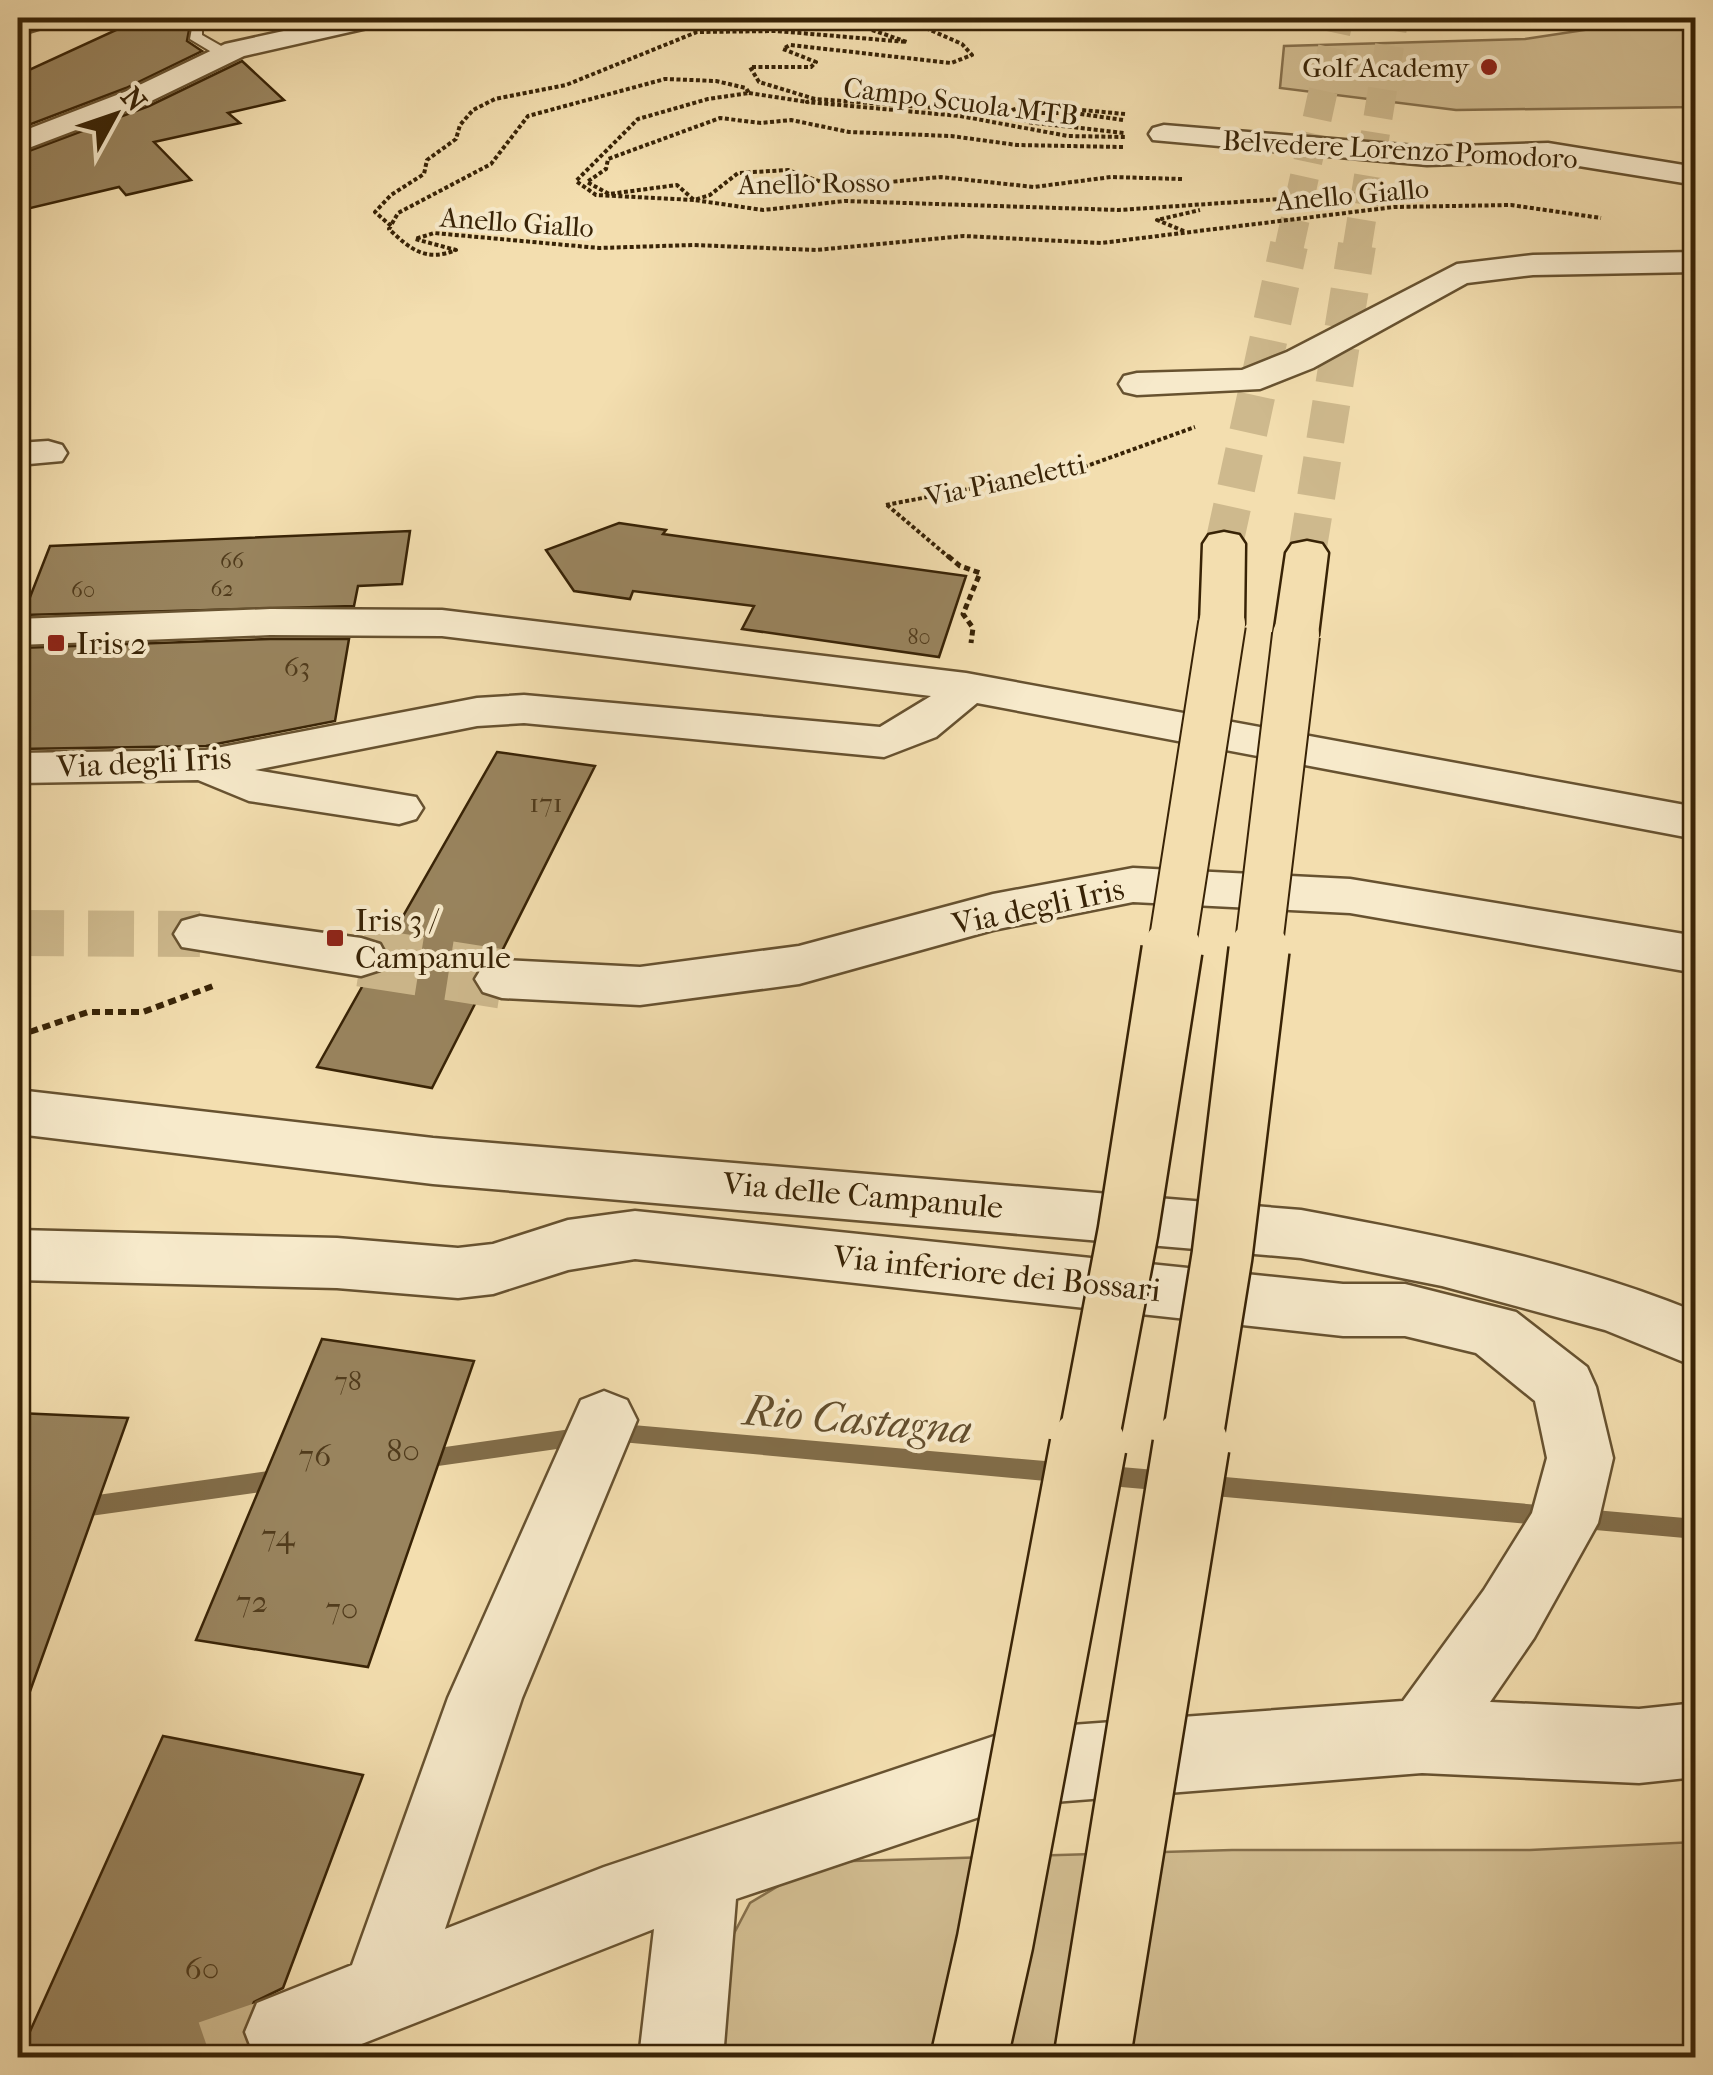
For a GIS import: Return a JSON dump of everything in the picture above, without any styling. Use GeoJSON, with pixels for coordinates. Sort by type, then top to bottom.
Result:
{"type":"FeatureCollection","features":[{"type":"Feature","properties":{"kind":"highway"},"geometry":{"type":"LineString","coordinates":[[970,2058],[1128,1232],[1222,624],[1224,544]]}},
{"type":"Feature","properties":{"kind":"highway"},"geometry":{"type":"LineString","coordinates":[[1092,2058],[1222,1256],[1307,554]]}},
{"type":"Feature","properties":{"kind":"street"},"geometry":{"type":"LineString","coordinates":[[18,28],[45,18]]}},
{"type":"Feature","properties":{"kind":"street"},"geometry":{"type":"LineString","coordinates":[[18,143],[137,98],[226,54],[376,18]]}},
{"type":"Feature","properties":{"kind":"street","name":"Belvedere Lorenzo Pomodoro"},"geometry":{"type":"LineString","coordinates":[[1155,135],[1427,156],[1548,152],[1692,176]]}},
{"type":"Feature","properties":{"kind":"street"},"geometry":{"type":"LineString","coordinates":[[1136,384],[1247,381],[1323,348],[1440,287],[1457,274],[1552,264],[1696,262]]}},
{"type":"Feature","properties":{"kind":"street"},"geometry":{"type":"LineString","coordinates":[[18,632],[270,622],[442,623],[966,687],[1696,823]]}},
{"type":"Feature","properties":{"kind":"street","name":"Via degli Iris"},"geometry":{"type":"LineString","coordinates":[[18,768],[206,764],[477,712],[524,710],[884,742],[912,733],[939,716],[966,687]]}},
{"type":"Feature","properties":{"kind":"street"},"geometry":{"type":"LineString","coordinates":[[206,764],[249,786],[399,808]]}},
{"type":"Feature","properties":{"kind":"street","name":"Via degli Iris"},"geometry":{"type":"LineString","coordinates":[[502,980],[640,986],[799,965],[993,912],[1134,885],[1350,896],[1696,954]]}},
{"type":"Feature","properties":{"kind":"street"},"geometry":{"type":"LineString","coordinates":[[200,934],[361,957]]}},
{"type":"Feature","properties":{"kind":"street","name":"Via delle Campanule"},"geometry":{"type":"LineString","coordinates":[[18,1112],[433,1161],[1301,1234],[1442,1261],[1617,1306],[1696,1340]]}},
{"type":"Feature","properties":{"kind":"street","name":"Via inferiore dei Bossari"},"geometry":{"type":"LineString","coordinates":[[18,1255],[337,1263],[458,1274],[493,1268],[568,1245],[636,1235],[1343,1310],[1406,1310],[1494,1331],[1564,1387],[1580,1458],[1564,1524],[1509,1614],[1422,1736]]}},
{"type":"Feature","properties":{"kind":"street"},"geometry":{"type":"LineString","coordinates":[[383,1992],[485,1698],[604,1420]]}},
{"type":"Feature","properties":{"kind":"street"},"geometry":{"type":"LineString","coordinates":[[286,2032],[604,1907],[1015,1767],[1422,1736],[1639,1746],[1696,1740]]}},
{"type":"Feature","properties":{"kind":"street"},"geometry":{"type":"LineString","coordinates":[[681,2058],[699,1876]]}},
{"type":"Feature","properties":{"kind":"lane"},"geometry":{"type":"LineString","coordinates":[[197,32],[195,36],[226,54]]}},
{"type":"Feature","properties":{"kind":"path"},"geometry":{"type":"LineString","coordinates":[[392,226],[375,212],[392,195],[424,174],[427,160],[456,139],[460,125],[473,110],[494,99],[566,85],[697,32],[776,31],[906,42],[837,18]]}},
{"type":"Feature","properties":{"kind":"path"},"geometry":{"type":"LineString","coordinates":[[816,100],[758,82],[750,67],[811,67],[816,62],[783,49],[790,46],[951,63],[972,54],[962,44],[904,18]]}},
{"type":"Feature","properties":{"kind":"path","name":"Anello Giallo"},"geometry":{"type":"LineString","coordinates":[[694,200],[596,195],[576,181],[638,119],[708,99],[749,93],[746,88],[716,81],[665,79],[528,116],[491,164],[398,213],[390,230],[415,253],[439,258],[456,250],[449,245],[415,239],[434,234],[599,248],[693,244],[816,250],[964,236],[1101,242],[1394,208],[1511,206],[1606,219]]}},
{"type":"Feature","properties":{"kind":"path"},"geometry":{"type":"LineString","coordinates":[[749,93],[807,102]]}},
{"type":"Feature","properties":{"kind":"path","name":"Campo Scuola MTB"},"geometry":{"type":"LineString","coordinates":[[807,102],[1003,114],[1028,105],[1166,118],[1155,135]]}},
{"type":"Feature","properties":{"kind":"path","name":"Campo Scuola MTB"},"geometry":{"type":"LineString","coordinates":[[807,102],[960,116],[1068,136],[1155,135]]}},
{"type":"Feature","properties":{"kind":"path","name":"Campo Scuola MTB"},"geometry":{"type":"LineString","coordinates":[[1074,113],[1146,122],[1155,135],[1027,122],[1020,114],[1074,113]]}},
{"type":"Feature","properties":{"kind":"path","name":"Anello Rosso"},"geometry":{"type":"LineString","coordinates":[[1128,148],[1017,145],[950,136],[849,132],[792,120],[761,123],[720,118],[608,158],[606,168],[587,182],[609,194],[677,185],[694,200],[763,210],[845,201],[1083,211],[1332,198],[1412,186],[1430,168],[1427,156]]}},
{"type":"Feature","properties":{"kind":"path"},"geometry":{"type":"LineString","coordinates":[[1685,127],[1696,126]]}},
{"type":"Feature","properties":{"kind":"path"},"geometry":{"type":"LineString","coordinates":[[694,200],[710,195],[738,173],[788,170],[824,183],[869,184],[940,177],[1034,186],[1111,177],[1188,178]]}},
{"type":"Feature","properties":{"kind":"path","name":"Anello Giallo"},"geometry":{"type":"LineString","coordinates":[[1190,232],[1158,220],[1231,205]]}},
{"type":"Feature","properties":{"kind":"path","name":"Via Pianeletti"},"geometry":{"type":"LineString","coordinates":[[966,687],[973,628],[964,614],[980,573],[960,566],[886,505],[987,487],[1148,448],[1205,422]]}},
{"type":"Feature","properties":{"kind":"path"},"geometry":{"type":"LineString","coordinates":[[18,1036],[88,1012],[143,1012],[180,999],[249,972],[269,944]]}},
{"type":"Feature","properties":{"kind":"shaded area","name":"Golf Academy"},"geometry":{"type":"Polygon","coordinates":[[[1663,18],[1695,18],[1695,107],[1456,110],[1280,88],[1284,46],[1525,39],[1663,18]]]}},
{"type":"Feature","properties":{"kind":"shaded area"},"geometry":{"type":"Polygon","coordinates":[[[1695,1842],[1695,2057],[705,2058],[729,1943],[750,1903],[818,1862],[1232,1850],[1530,1850],[1695,1842]]]}},
{"type":"Feature","properties":{"kind":"building"},"geometry":{"type":"Polygon","coordinates":[[[142,18],[195,18],[202,24],[190,25],[187,41],[202,51],[126,88],[18,129],[18,75],[142,18]]]}},
{"type":"Feature","properties":{"kind":"building"},"geometry":{"type":"Polygon","coordinates":[[[242,61],[284,100],[228,113],[240,123],[154,142],[191,180],[126,195],[119,187],[18,211],[18,155],[149,106],[242,61]]]}},
{"type":"Feature","properties":{"kind":"building"},"geometry":{"type":"Polygon","coordinates":[[[619,523],[666,530],[663,534],[966,576],[939,657],[742,629],[754,606],[633,591],[630,599],[574,591],[546,550],[619,523]]]}},
{"type":"Feature","properties":{"kind":"building"},"geometry":{"type":"Polygon","coordinates":[[[410,531],[402,584],[358,586],[354,606],[23,615],[50,546],[410,531]]]}},
{"type":"Feature","properties":{"kind":"building"},"geometry":{"type":"Polygon","coordinates":[[[349,639],[335,721],[206,746],[18,749],[18,648],[349,639]]]}},
{"type":"Feature","properties":{"kind":"building"},"geometry":{"type":"Polygon","coordinates":[[[497,752],[595,766],[499,957],[482,962],[472,977],[480,994],[432,1088],[317,1067],[367,978],[383,972],[390,959],[386,946],[497,752]]]}},
{"type":"Feature","properties":{"kind":"building"},"geometry":{"type":"Polygon","coordinates":[[[322,1339],[474,1361],[368,1667],[196,1640],[322,1339]]]}},
{"type":"Feature","properties":{"kind":"building"},"geometry":{"type":"Polygon","coordinates":[[[18,1413],[128,1418],[24,1708],[18,1707],[18,1413]]]}},
{"type":"Feature","properties":{"kind":"building"},"geometry":{"type":"Polygon","coordinates":[[[163,1736],[363,1775],[283,1988],[254,2002],[242,2031],[251,2058],[18,2058],[163,1736]]]}},
{"type":"Feature","properties":{"kind":"waterway","name":"Rio Castagna"},"geometry":{"type":"LineString","coordinates":[[610,1432],[1068,1473]]}},
{"type":"Feature","properties":{"kind":"waterway","name":"Rio Castagna"},"geometry":{"type":"LineString","coordinates":[[417,1460],[585,1436]]}},
{"type":"Feature","properties":{"kind":"waterway","name":"Rio Castagna"},"geometry":{"type":"LineString","coordinates":[[1098,1475],[1167,1481]]}},
{"type":"Feature","properties":{"kind":"waterway","name":"Rio Castagna"},"geometry":{"type":"LineString","coordinates":[[76,1508],[283,1479]]}},
{"type":"Feature","properties":{"kind":"waterway","name":"Rio Castagna"},"geometry":{"type":"LineString","coordinates":[[1203,1485],[1696,1529]]}},
{"type":"Feature","properties":{"kind":"tunnel"},"geometry":{"type":"LineString","coordinates":[[1289,248],[1339,18]]}},
{"type":"Feature","properties":{"kind":"tunnel"},"geometry":{"type":"LineString","coordinates":[[1357,248],[1394,18]]}},
{"type":"Feature","properties":{"kind":"tunnel"},"geometry":{"type":"LineString","coordinates":[[1224,544],[1289,245]]}},
{"type":"Feature","properties":{"kind":"tunnel"},"geometry":{"type":"LineString","coordinates":[[1307,553],[1357,245]]}},
{"type":"Feature","properties":{"kind":"tunnel"},"geometry":{"type":"LineString","coordinates":[[18,933],[200,934]]}},
{"type":"Feature","properties":{"kind":"tunnel"},"geometry":{"type":"LineString","coordinates":[[361,957],[502,979]]}},
{"type":"Feature","properties":{"kind":"tunnel"},"geometry":{"type":"LineString","coordinates":[[211,2058],[286,2032]]}},
{"type":"Feature","properties":{"kind":"place","name":"Golf Academy"},"geometry":{"type":"Point","coordinates":[1489,67]}},
{"type":"Feature","properties":{"kind":"place","name":"Iris 2"},"geometry":{"type":"Point","coordinates":[56,643]}},
{"type":"Feature","properties":{"kind":"place","name":"Iris 3 / Campanule"},"geometry":{"type":"Point","coordinates":[335,938]}}]}
